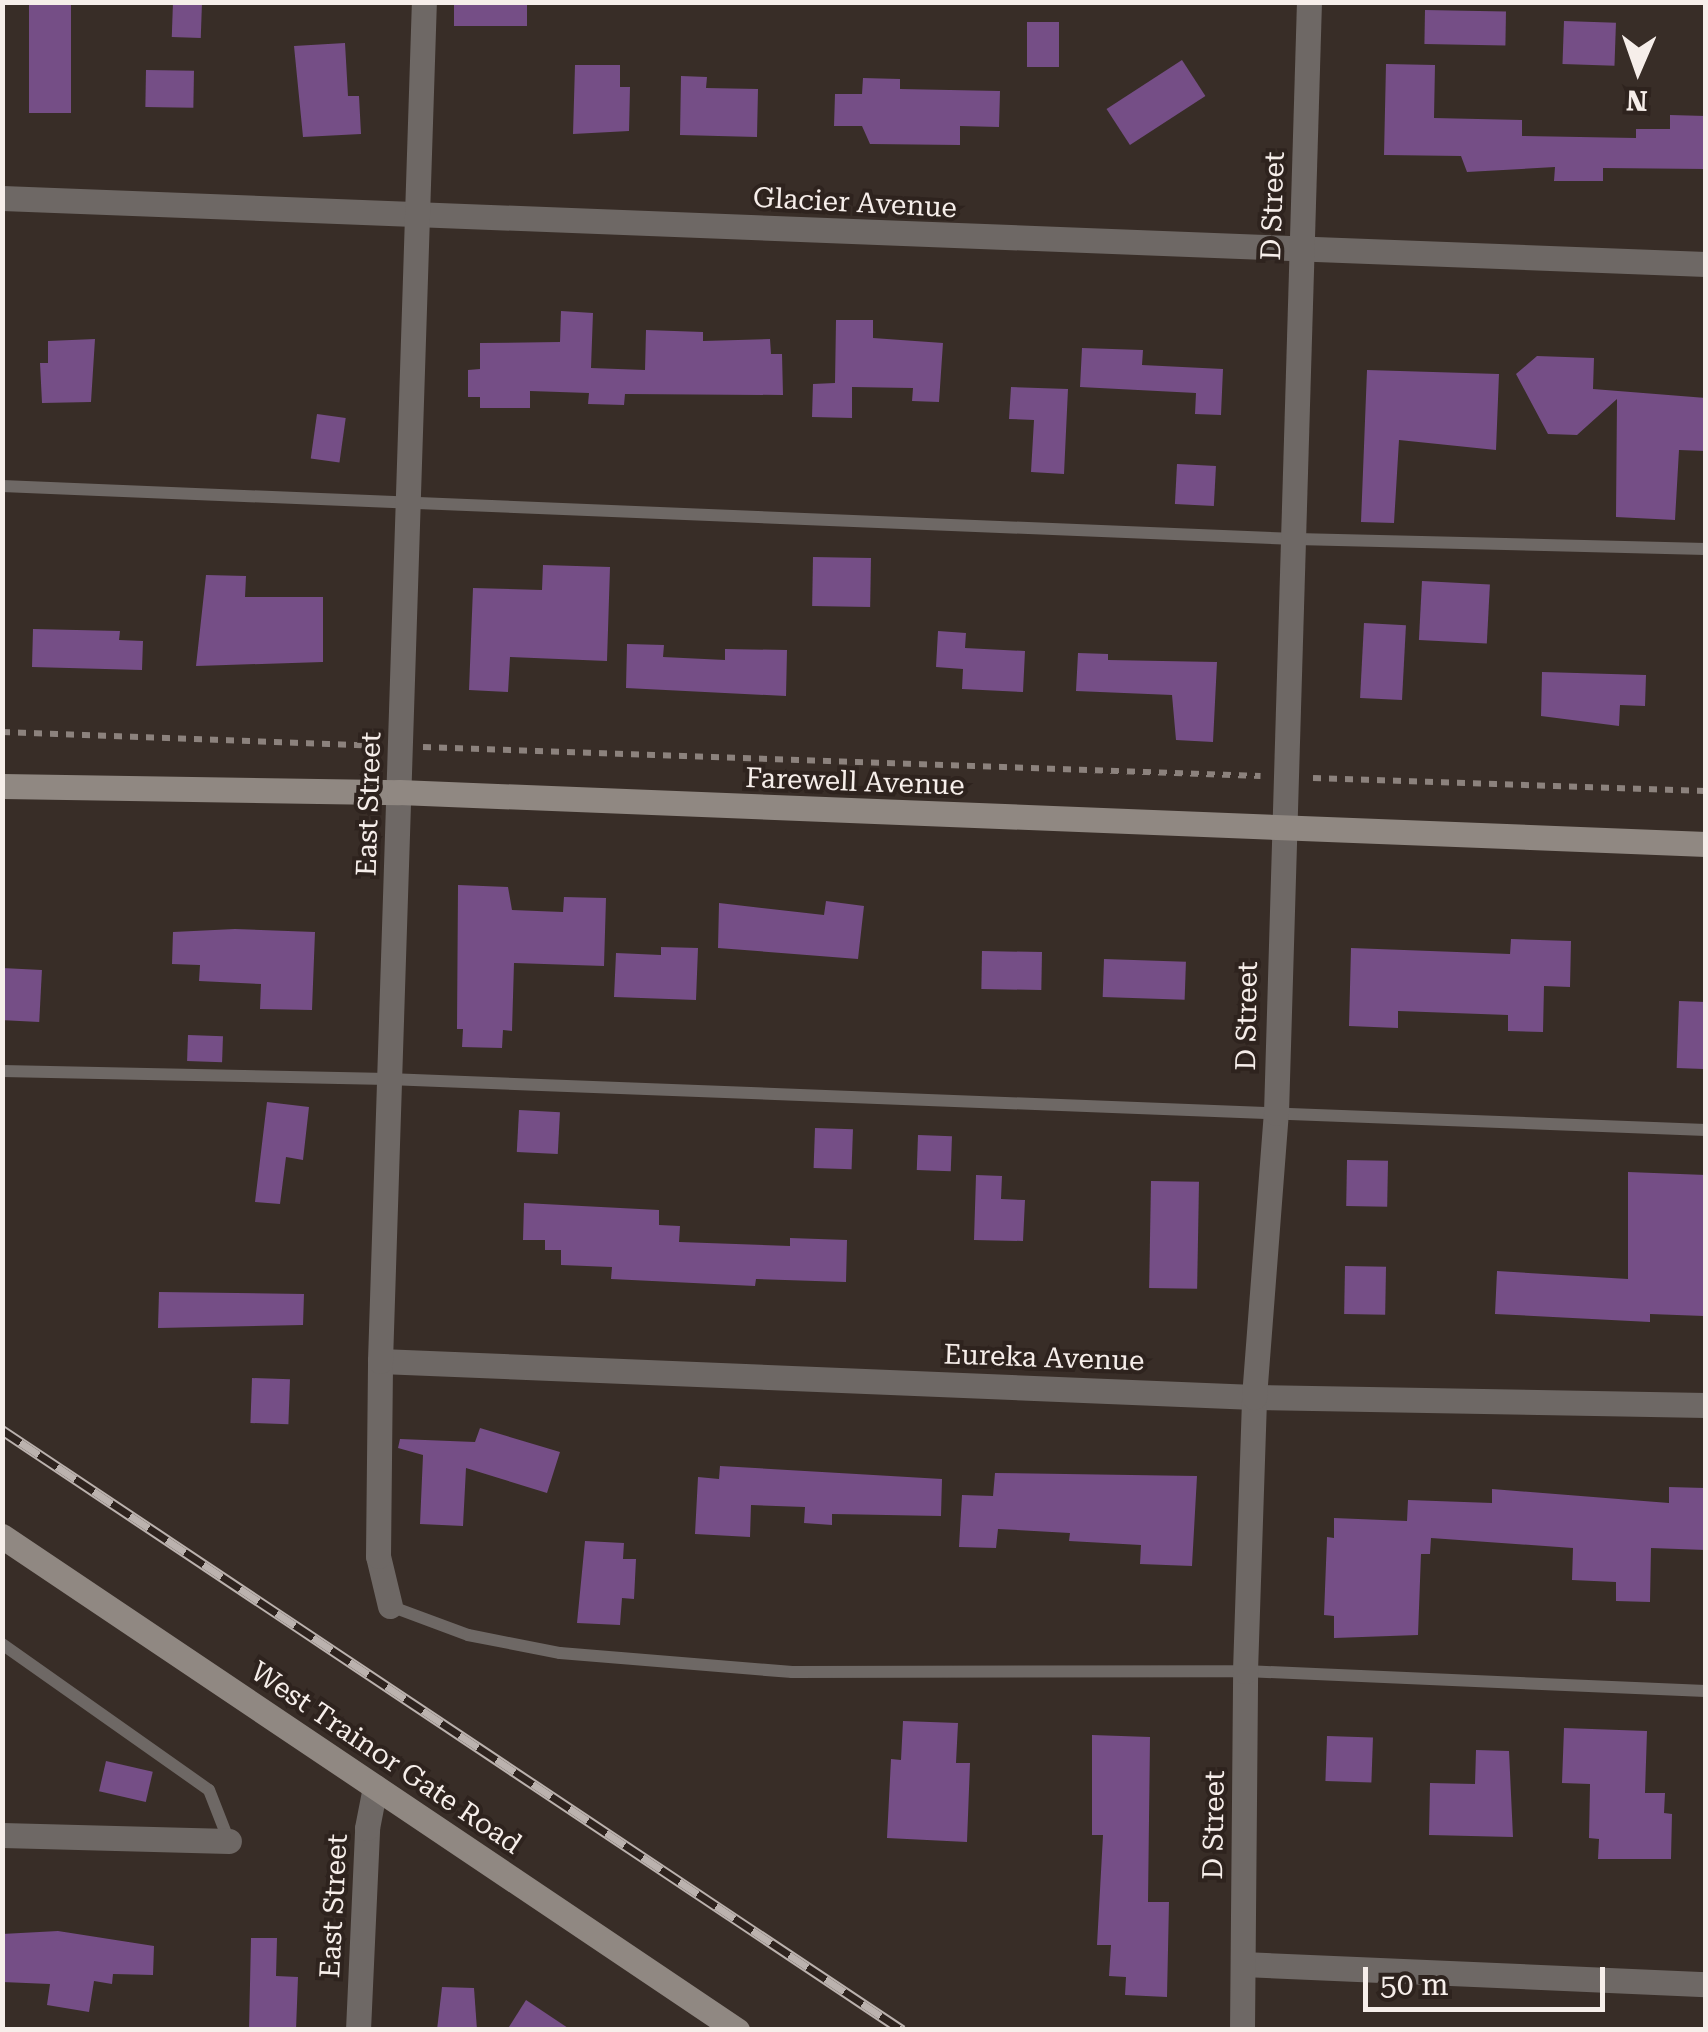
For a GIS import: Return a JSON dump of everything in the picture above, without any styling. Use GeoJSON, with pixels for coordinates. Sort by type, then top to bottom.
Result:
{"type":"FeatureCollection","features":[{"type":"Feature","properties":{"kind":"street","name":"East Street"},"geometry":{"type":"LineString","coordinates":[[390,1606],[378,1556],[380,1361],[424,2]]}},
{"type":"Feature","properties":{"kind":"street","name":"D Street"},"geometry":{"type":"LineString","coordinates":[[1242,2030],[1245,1671],[1254,1397],[1276,1114],[1282,777],[1296,539],[1309,2]]}},
{"type":"Feature","properties":{"kind":"street","name":"Glacier Avenue"},"geometry":{"type":"LineString","coordinates":[[2,198],[1301,252],[1706,264]]}},
{"type":"Feature","properties":{"kind":"street","name":"Farewell Avenue"},"geometry":{"type":"LineString","coordinates":[[2,786],[399,792],[1706,844]]}},
{"type":"Feature","properties":{"kind":"street","name":"Eureka Avenue"},"geometry":{"type":"LineString","coordinates":[[380,1361],[1254,1397],[1706,1405]]}},
{"type":"Feature","properties":{"kind":"street","name":"West Trainor Gate Road"},"geometry":{"type":"LineString","coordinates":[[2,1536],[736,2030]]}},
{"type":"Feature","properties":{"kind":"street","name":"East Street"},"geometry":{"type":"LineString","coordinates":[[358,2030],[375,1787]]}},
{"type":"Feature","properties":{"kind":"street"},"geometry":{"type":"LineString","coordinates":[[2,1835],[229,1841]]}},
{"type":"Feature","properties":{"kind":"street"},"geometry":{"type":"LineString","coordinates":[[1243,1964],[1706,1984]]}},
{"type":"Feature","properties":{"kind":"lane"},"geometry":{"type":"LineString","coordinates":[[2,486],[1296,539],[1706,549]]}},
{"type":"Feature","properties":{"kind":"lane"},"geometry":{"type":"LineString","coordinates":[[2,1072],[388,1079],[1706,1130]]}},
{"type":"Feature","properties":{"kind":"lane"},"geometry":{"type":"LineString","coordinates":[[390,1606],[468,1635],[560,1653],[792,1672],[1245,1671],[1706,1691]]}},
{"type":"Feature","properties":{"kind":"lane"},"geometry":{"type":"LineString","coordinates":[[2,1644],[209,1790],[229,1841]]}},
{"type":"Feature","properties":{"kind":"path"},"geometry":{"type":"LineString","coordinates":[[2,732],[1706,791]]}},
{"type":"Feature","properties":{"kind":"building"},"geometry":{"type":"Polygon","coordinates":[[[29,2],[71,2],[71,113],[29,113],[29,2]]]}},
{"type":"Feature","properties":{"kind":"building"},"geometry":{"type":"Polygon","coordinates":[[[173,2],[202,3],[201,38],[172,37],[173,2]]]}},
{"type":"Feature","properties":{"kind":"building"},"geometry":{"type":"Polygon","coordinates":[[[454,2],[527,2],[527,26],[454,26],[454,2]]]}},
{"type":"Feature","properties":{"kind":"building"},"geometry":{"type":"Polygon","coordinates":[[[1425,10],[1506,11],[1505,45],[1424,44],[1425,10]]]}},
{"type":"Feature","properties":{"kind":"building"},"geometry":{"type":"Polygon","coordinates":[[[1564,21],[1616,23],[1614,66],[1562,64],[1564,21]]]}},
{"type":"Feature","properties":{"kind":"building"},"geometry":{"type":"Polygon","coordinates":[[[1027,22],[1059,22],[1059,67],[1027,67],[1027,22]]]}},
{"type":"Feature","properties":{"kind":"building"},"geometry":{"type":"Polygon","coordinates":[[[345,43],[348,96],[359,96],[361,134],[303,137],[294,46],[345,43]]]}},
{"type":"Feature","properties":{"kind":"building"},"geometry":{"type":"Polygon","coordinates":[[[1182,60],[1205,96],[1130,145],[1107,109],[1182,60]]]}},
{"type":"Feature","properties":{"kind":"building"},"geometry":{"type":"Polygon","coordinates":[[[1386,64],[1435,65],[1434,118],[1522,120],[1522,136],[1636,138],[1636,129],[1670,129],[1670,115],[1706,116],[1706,169],[1603,168],[1603,181],[1554,181],[1555,167],[1467,172],[1461,156],[1384,155],[1386,64]]]}},
{"type":"Feature","properties":{"kind":"building"},"geometry":{"type":"Polygon","coordinates":[[[575,65],[620,65],[620,87],[630,87],[629,131],[573,134],[575,65]]]}},
{"type":"Feature","properties":{"kind":"building"},"geometry":{"type":"Polygon","coordinates":[[[146,70],[194,71],[193,108],[145,107],[146,70]]]}},
{"type":"Feature","properties":{"kind":"building"},"geometry":{"type":"Polygon","coordinates":[[[681,76],[707,77],[706,88],[758,89],[757,137],[680,135],[681,76]]]}},
{"type":"Feature","properties":{"kind":"building"},"geometry":{"type":"Polygon","coordinates":[[[863,78],[900,79],[900,89],[1000,91],[999,127],[960,126],[960,145],[870,144],[862,126],[834,126],[835,94],[862,94],[863,78]]]}},
{"type":"Feature","properties":{"kind":"building"},"geometry":{"type":"Polygon","coordinates":[[[561,311],[593,313],[591,368],[645,370],[646,330],[703,332],[703,341],[770,339],[771,354],[782,354],[783,395],[625,394],[624,405],[588,404],[589,393],[530,391],[530,408],[480,408],[480,397],[468,397],[468,370],[480,369],[480,343],[560,342],[561,311]]]}},
{"type":"Feature","properties":{"kind":"building"},"geometry":{"type":"Polygon","coordinates":[[[836,320],[873,320],[873,338],[943,343],[939,402],[912,401],[913,388],[852,387],[852,418],[812,417],[813,384],[835,383],[836,320]]]}},
{"type":"Feature","properties":{"kind":"building"},"geometry":{"type":"Polygon","coordinates":[[[95,339],[91,402],[42,403],[40,363],[48,363],[48,341],[95,339]]]}},
{"type":"Feature","properties":{"kind":"building"},"geometry":{"type":"Polygon","coordinates":[[[1082,348],[1143,350],[1142,365],[1223,369],[1221,415],[1195,414],[1196,393],[1080,387],[1082,348]]]}},
{"type":"Feature","properties":{"kind":"building"},"geometry":{"type":"Polygon","coordinates":[[[1537,356],[1594,358],[1593,389],[1706,398],[1706,451],[1679,450],[1675,520],[1616,517],[1617,399],[1577,435],[1548,434],[1516,374],[1537,356]]]}},
{"type":"Feature","properties":{"kind":"building"},"geometry":{"type":"Polygon","coordinates":[[[1367,370],[1499,374],[1496,450],[1399,440],[1394,523],[1361,522],[1367,370]]]}},
{"type":"Feature","properties":{"kind":"building"},"geometry":{"type":"Polygon","coordinates":[[[1011,387],[1068,389],[1064,474],[1031,472],[1034,420],[1009,419],[1011,387]]]}},
{"type":"Feature","properties":{"kind":"building"},"geometry":{"type":"Polygon","coordinates":[[[317,414],[346,418],[339,463],[311,459],[317,414]]]}},
{"type":"Feature","properties":{"kind":"building"},"geometry":{"type":"Polygon","coordinates":[[[1177,464],[1216,466],[1214,506],[1175,504],[1177,464]]]}},
{"type":"Feature","properties":{"kind":"building"},"geometry":{"type":"Polygon","coordinates":[[[813,557],[871,558],[870,607],[812,606],[813,557]]]}},
{"type":"Feature","properties":{"kind":"building"},"geometry":{"type":"Polygon","coordinates":[[[543,565],[610,567],[607,661],[510,657],[508,692],[469,690],[473,588],[542,590],[543,565]]]}},
{"type":"Feature","properties":{"kind":"building"},"geometry":{"type":"Polygon","coordinates":[[[206,575],[246,576],[245,597],[323,597],[323,662],[196,666],[206,575]]]}},
{"type":"Feature","properties":{"kind":"building"},"geometry":{"type":"Polygon","coordinates":[[[1422,581],[1490,585],[1487,643],[1419,640],[1422,581]]]}},
{"type":"Feature","properties":{"kind":"building"},"geometry":{"type":"Polygon","coordinates":[[[1364,623],[1406,625],[1402,700],[1360,698],[1364,623]]]}},
{"type":"Feature","properties":{"kind":"building"},"geometry":{"type":"Polygon","coordinates":[[[33,629],[120,631],[119,640],[143,641],[142,670],[32,667],[33,629]]]}},
{"type":"Feature","properties":{"kind":"building"},"geometry":{"type":"Polygon","coordinates":[[[938,631],[966,633],[965,648],[1025,651],[1023,692],[962,689],[963,669],[936,667],[938,631]]]}},
{"type":"Feature","properties":{"kind":"building"},"geometry":{"type":"Polygon","coordinates":[[[627,644],[664,645],[663,657],[725,660],[725,649],[787,650],[786,696],[626,688],[627,644]]]}},
{"type":"Feature","properties":{"kind":"building"},"geometry":{"type":"Polygon","coordinates":[[[1078,653],[1108,654],[1108,660],[1217,662],[1213,742],[1176,740],[1172,695],[1076,691],[1078,653]]]}},
{"type":"Feature","properties":{"kind":"building"},"geometry":{"type":"Polygon","coordinates":[[[1542,672],[1646,675],[1645,706],[1620,705],[1619,726],[1541,716],[1542,672]]]}},
{"type":"Feature","properties":{"kind":"building"},"geometry":{"type":"Polygon","coordinates":[[[458,885],[508,887],[512,910],[563,912],[564,897],[606,898],[604,966],[514,963],[512,1031],[503,1030],[502,1048],[462,1047],[463,1029],[457,1029],[458,885]]]}},
{"type":"Feature","properties":{"kind":"building"},"geometry":{"type":"Polygon","coordinates":[[[826,901],[864,906],[858,959],[718,948],[719,903],[824,915],[826,901]]]}},
{"type":"Feature","properties":{"kind":"building"},"geometry":{"type":"Polygon","coordinates":[[[173,932],[315,932],[312,1010],[260,1009],[261,984],[199,981],[200,965],[172,964],[173,932]]]}},
{"type":"Feature","properties":{"kind":"building"},"geometry":{"type":"Polygon","coordinates":[[[1511,939],[1571,941],[1570,987],[1544,986],[1543,1032],[1508,1031],[1508,1015],[1398,1011],[1398,1028],[1349,1026],[1351,948],[1510,954],[1511,939]]]}},
{"type":"Feature","properties":{"kind":"building"},"geometry":{"type":"Polygon","coordinates":[[[661,947],[698,948],[696,1000],[614,997],[616,953],[661,955],[661,947]]]}},
{"type":"Feature","properties":{"kind":"building"},"geometry":{"type":"Polygon","coordinates":[[[982,951],[1042,952],[1041,990],[981,989],[982,951]]]}},
{"type":"Feature","properties":{"kind":"building"},"geometry":{"type":"Polygon","coordinates":[[[1104,959],[1186,962],[1185,1000],[1103,997],[1104,959]]]}},
{"type":"Feature","properties":{"kind":"building"},"geometry":{"type":"Polygon","coordinates":[[[2,968],[42,970],[39,1022],[2,1020],[2,968]]]}},
{"type":"Feature","properties":{"kind":"building"},"geometry":{"type":"Polygon","coordinates":[[[1679,1001],[1706,1002],[1704,1069],[1677,1068],[1679,1001]]]}},
{"type":"Feature","properties":{"kind":"building"},"geometry":{"type":"Polygon","coordinates":[[[188,1035],[223,1036],[222,1062],[187,1061],[188,1035]]]}},
{"type":"Feature","properties":{"kind":"building"},"geometry":{"type":"Polygon","coordinates":[[[267,1102],[309,1107],[303,1160],[286,1157],[280,1204],[255,1202],[267,1102]]]}},
{"type":"Feature","properties":{"kind":"building"},"geometry":{"type":"Polygon","coordinates":[[[519,1110],[560,1112],[558,1154],[517,1152],[519,1110]]]}},
{"type":"Feature","properties":{"kind":"building"},"geometry":{"type":"Polygon","coordinates":[[[815,1128],[853,1129],[852,1169],[814,1168],[815,1128]]]}},
{"type":"Feature","properties":{"kind":"building"},"geometry":{"type":"Polygon","coordinates":[[[918,1135],[952,1136],[951,1171],[917,1170],[918,1135]]]}},
{"type":"Feature","properties":{"kind":"building"},"geometry":{"type":"Polygon","coordinates":[[[1347,1160],[1388,1161],[1387,1207],[1346,1206],[1347,1160]]]}},
{"type":"Feature","properties":{"kind":"building"},"geometry":{"type":"Polygon","coordinates":[[[1628,1172],[1706,1175],[1704,1316],[1650,1314],[1650,1322],[1495,1314],[1497,1271],[1628,1279],[1628,1172]]]}},
{"type":"Feature","properties":{"kind":"building"},"geometry":{"type":"Polygon","coordinates":[[[976,1175],[1002,1176],[1001,1199],[1025,1200],[1023,1241],[974,1240],[976,1175]]]}},
{"type":"Feature","properties":{"kind":"building"},"geometry":{"type":"Polygon","coordinates":[[[1151,1181],[1199,1182],[1197,1289],[1149,1288],[1151,1181]]]}},
{"type":"Feature","properties":{"kind":"building"},"geometry":{"type":"Polygon","coordinates":[[[524,1203],[659,1210],[659,1225],[680,1226],[679,1242],[790,1246],[790,1238],[847,1240],[846,1282],[756,1279],[755,1286],[611,1279],[612,1267],[561,1265],[561,1250],[545,1250],[545,1240],[523,1240],[524,1203]]]}},
{"type":"Feature","properties":{"kind":"building"},"geometry":{"type":"Polygon","coordinates":[[[1345,1266],[1386,1267],[1385,1315],[1344,1314],[1345,1266]]]}},
{"type":"Feature","properties":{"kind":"building"},"geometry":{"type":"Polygon","coordinates":[[[159,1292],[304,1294],[303,1325],[158,1328],[159,1292]]]}},
{"type":"Feature","properties":{"kind":"building"},"geometry":{"type":"Polygon","coordinates":[[[252,1378],[290,1379],[288,1424],[250,1423],[252,1378]]]}},
{"type":"Feature","properties":{"kind":"building"},"geometry":{"type":"Polygon","coordinates":[[[480,1428],[560,1452],[547,1493],[466,1468],[463,1526],[420,1524],[423,1455],[398,1448],[400,1439],[475,1442],[480,1428]]]}},
{"type":"Feature","properties":{"kind":"building"},"geometry":{"type":"Polygon","coordinates":[[[720,1466],[942,1479],[941,1516],[832,1514],[832,1525],[804,1523],[805,1507],[751,1505],[750,1537],[695,1534],[698,1477],[719,1479],[720,1466]]]}},
{"type":"Feature","properties":{"kind":"building"},"geometry":{"type":"Polygon","coordinates":[[[995,1473],[1197,1476],[1192,1566],[1140,1564],[1141,1545],[1069,1541],[1070,1533],[998,1529],[996,1548],[959,1547],[962,1495],[993,1496],[995,1473]]]}},
{"type":"Feature","properties":{"kind":"building"},"geometry":{"type":"Polygon","coordinates":[[[1669,1487],[1705,1488],[1706,1550],[1651,1548],[1650,1602],[1616,1601],[1616,1582],[1572,1580],[1573,1548],[1431,1538],[1430,1554],[1421,1554],[1418,1635],[1334,1638],[1334,1616],[1324,1615],[1327,1537],[1334,1538],[1334,1518],[1407,1521],[1408,1500],[1492,1503],[1492,1489],[1669,1503],[1669,1487]]]}},
{"type":"Feature","properties":{"kind":"building"},"geometry":{"type":"Polygon","coordinates":[[[585,1541],[624,1543],[623,1559],[636,1559],[634,1599],[622,1598],[620,1625],[577,1623],[585,1541]]]}},
{"type":"Feature","properties":{"kind":"building"},"geometry":{"type":"Polygon","coordinates":[[[903,1721],[958,1723],[956,1763],[970,1763],[967,1842],[887,1838],[891,1759],[901,1760],[903,1721]]]}},
{"type":"Feature","properties":{"kind":"building"},"geometry":{"type":"Polygon","coordinates":[[[1564,1728],[1647,1731],[1645,1793],[1665,1793],[1664,1813],[1672,1814],[1671,1859],[1598,1859],[1599,1839],[1589,1838],[1590,1784],[1562,1783],[1564,1728]]]}},
{"type":"Feature","properties":{"kind":"building"},"geometry":{"type":"Polygon","coordinates":[[[1092,1735],[1150,1737],[1148,1902],[1169,1902],[1167,1997],[1125,1995],[1126,1977],[1109,1976],[1111,1945],[1097,1945],[1103,1835],[1092,1835],[1092,1735]]]}},
{"type":"Feature","properties":{"kind":"building"},"geometry":{"type":"Polygon","coordinates":[[[1327,1736],[1373,1738],[1371,1783],[1325,1781],[1327,1736]]]}},
{"type":"Feature","properties":{"kind":"building"},"geometry":{"type":"Polygon","coordinates":[[[1476,1750],[1509,1751],[1513,1837],[1429,1835],[1430,1783],[1475,1784],[1476,1750]]]}},
{"type":"Feature","properties":{"kind":"building"},"geometry":{"type":"Polygon","coordinates":[[[106,1761],[153,1772],[146,1802],[99,1791],[106,1761]]]}},
{"type":"Feature","properties":{"kind":"building"},"geometry":{"type":"Polygon","coordinates":[[[58,1931],[154,1946],[153,1975],[113,1974],[112,1984],[94,1981],[89,2012],[47,2005],[50,1984],[2,1982],[2,1934],[58,1931]]]}},
{"type":"Feature","properties":{"kind":"building"},"geometry":{"type":"Polygon","coordinates":[[[251,1938],[277,1938],[276,1976],[298,1977],[296,2030],[249,2030],[251,1938]]]}},
{"type":"Feature","properties":{"kind":"building"},"geometry":{"type":"Polygon","coordinates":[[[442,1987],[474,1988],[477,2030],[437,2030],[442,1987]]]}},
{"type":"Feature","properties":{"kind":"building"},"geometry":{"type":"Polygon","coordinates":[[[526,2000],[571,2030],[507,2030],[526,2000]]]}},
{"type":"Feature","properties":{"kind":"railway"},"geometry":{"type":"LineString","coordinates":[[2,1430],[902,2030]]}}]}
